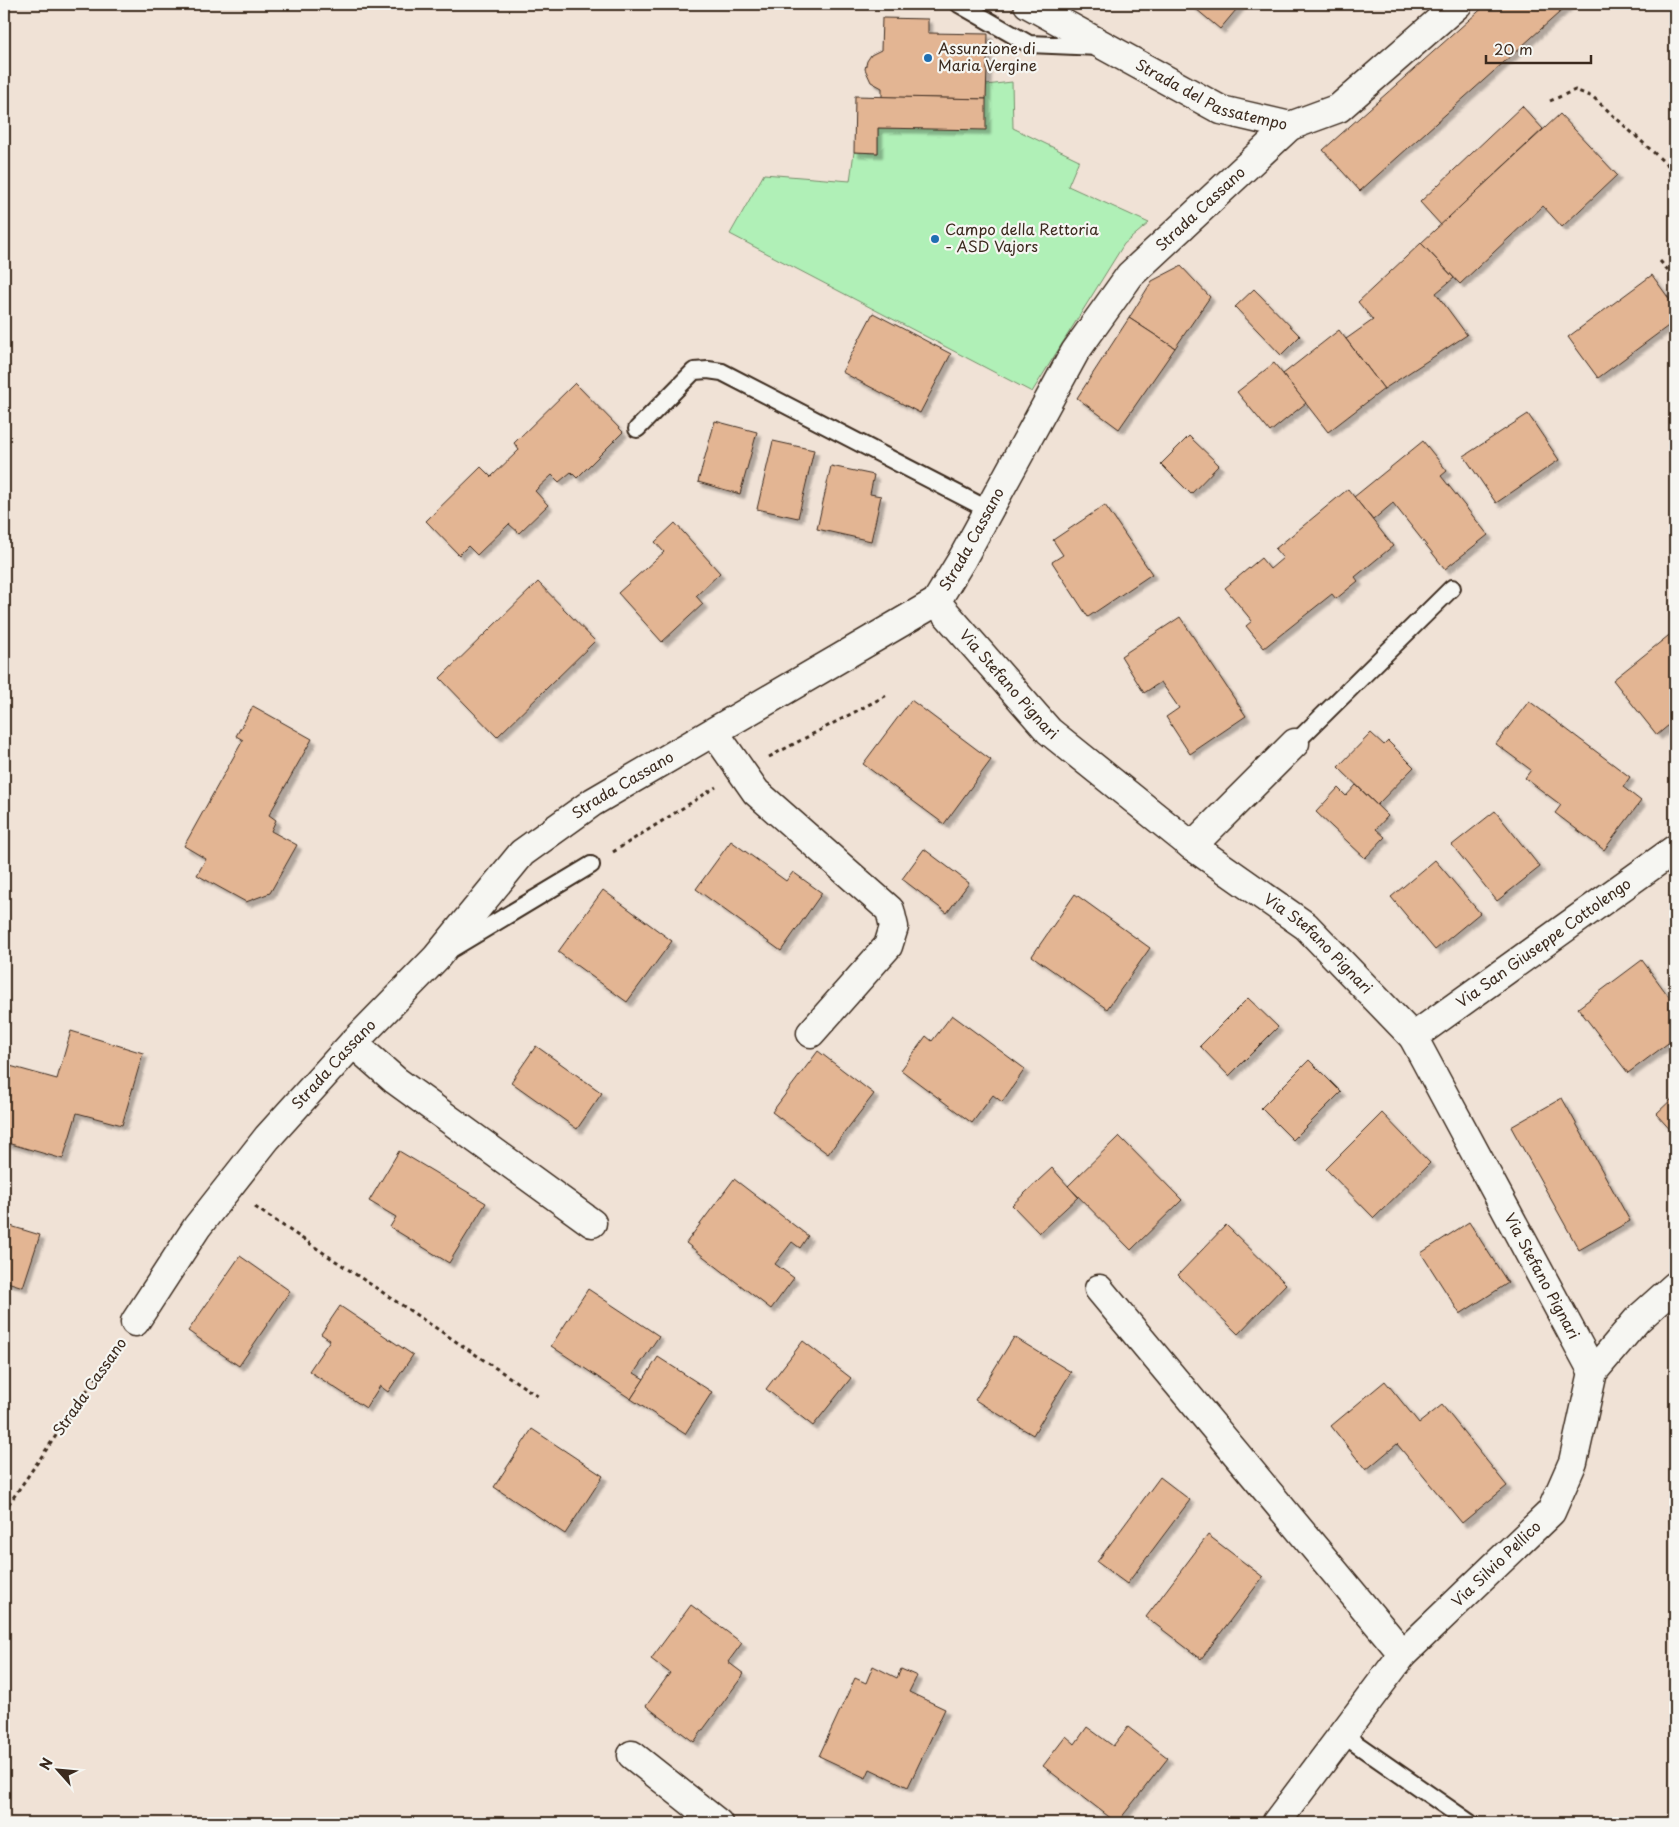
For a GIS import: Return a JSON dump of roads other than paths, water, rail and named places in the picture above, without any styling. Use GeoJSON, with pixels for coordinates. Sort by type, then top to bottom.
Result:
{"type":"FeatureCollection","features":[{"type":"Feature","properties":{"kind":"street","name":"Strada del Passatempo"},"geometry":{"type":"LineString","coordinates":[[1028,4],[1221,110],[1290,126],[1339,108],[1458,4]]}},
{"type":"Feature","properties":{"kind":"street","name":"Strada Cassano"},"geometry":{"type":"LineString","coordinates":[[135,1322],[197,1226],[267,1138],[353,1043],[436,958],[522,853],[593,802],[936,602],[961,561],[1075,352],[1130,275],[1290,126]]}},
{"type":"Feature","properties":{"kind":"street","name":"Via Stefano Pignari"},"geometry":{"type":"LineString","coordinates":[[936,602],[1049,731],[1192,846],[1306,926],[1413,1037],[1593,1372]]}},
{"type":"Feature","properties":{"kind":"street"},"geometry":{"type":"LineString","coordinates":[[714,732],[756,792],[890,910],[894,927],[888,946],[811,1033]]}},
{"type":"Feature","properties":{"kind":"street"},"geometry":{"type":"LineString","coordinates":[[1192,846],[1295,743]]}},
{"type":"Feature","properties":{"kind":"street","name":"Via San Giuseppe Cottolengo"},"geometry":{"type":"LineString","coordinates":[[1413,1037],[1675,849]]}},
{"type":"Feature","properties":{"kind":"street"},"geometry":{"type":"LineString","coordinates":[[353,1043],[395,1080],[592,1223]]}},
{"type":"Feature","properties":{"kind":"street","name":"Via Silvio Pellico"},"geometry":{"type":"LineString","coordinates":[[1276,1823],[1403,1654],[1551,1512],[1573,1462],[1593,1372],[1637,1320],[1675,1286]]}},
{"type":"Feature","properties":{"kind":"street"},"geometry":{"type":"LineString","coordinates":[[1099,1289],[1403,1654]]}},
{"type":"Feature","properties":{"kind":"street"},"geometry":{"type":"LineString","coordinates":[[632,1755],[718,1823]]}},
{"type":"Feature","properties":{"kind":"lane"},"geometry":{"type":"LineString","coordinates":[[958,4],[1029,44],[1109,48]]}},
{"type":"Feature","properties":{"kind":"lane"},"geometry":{"type":"LineString","coordinates":[[637,429],[694,371],[722,372],[989,510]]}},
{"type":"Feature","properties":{"kind":"lane"},"geometry":{"type":"LineString","coordinates":[[1295,743],[1452,588]]}},
{"type":"Feature","properties":{"kind":"lane"},"geometry":{"type":"LineString","coordinates":[[436,958],[591,865]]}},
{"type":"Feature","properties":{"kind":"lane"},"geometry":{"type":"LineString","coordinates":[[1342,1734],[1470,1823]]}},
{"type":"Feature","properties":{"kind":"place","name":"Assunzione di Maria Vergine"},"geometry":{"type":"Point","coordinates":[928,58]}},
{"type":"Feature","properties":{"kind":"place","name":"Campo della Rettoria - ASD Vajors"},"geometry":{"type":"Point","coordinates":[935,239]}}]}
